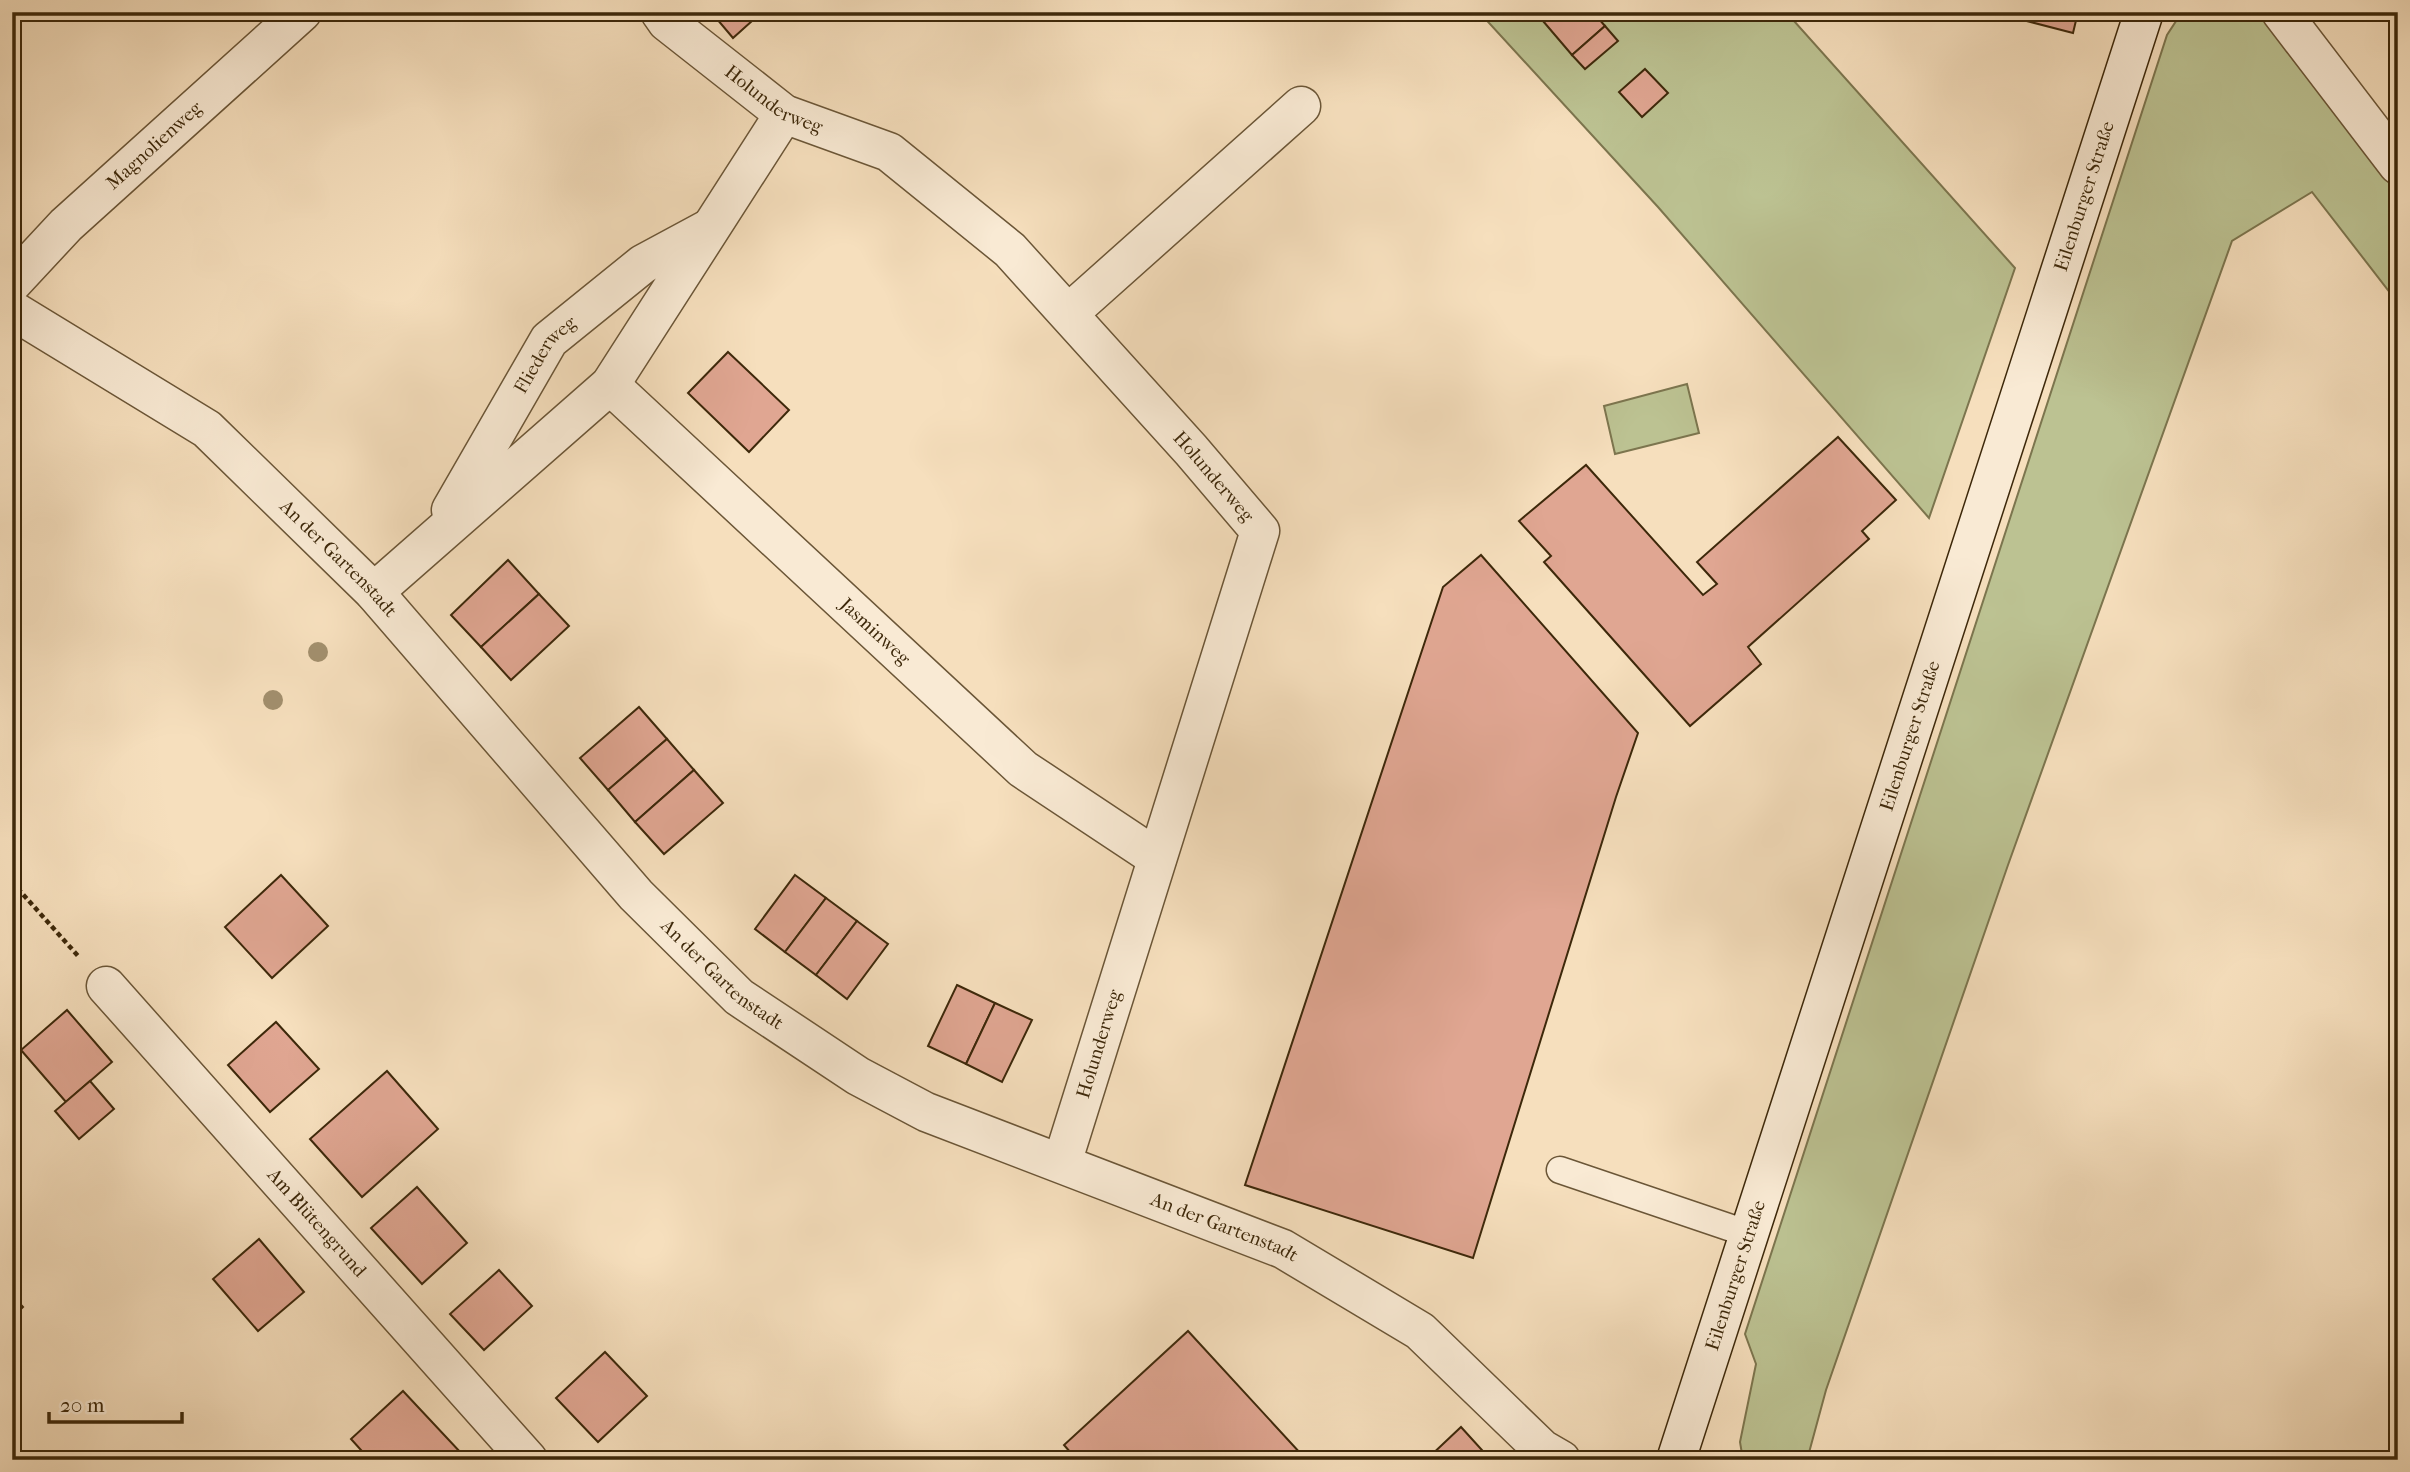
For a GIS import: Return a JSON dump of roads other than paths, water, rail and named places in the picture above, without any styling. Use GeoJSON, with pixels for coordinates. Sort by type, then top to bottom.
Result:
{"type":"FeatureCollection","features":[{"type":"Feature","properties":{"kind":"street","name":"Magnolienweg"},"geometry":{"type":"LineString","coordinates":[[12,283],[66,225],[302,12]]}},
{"type":"Feature","properties":{"kind":"street","name":"Holunderweg"},"geometry":{"type":"LineString","coordinates":[[660,12],[667,22],[784,114],[889,152],[1010,250],[1069,313],[1260,531],[1062,1163]]}},
{"type":"Feature","properties":{"kind":"street","name":"Eilenburger Straße"},"geometry":{"type":"LineString","coordinates":[[1676,1460],[1963,580],[2144,12]]}},
{"type":"Feature","properties":{"kind":"street"},"geometry":{"type":"LineString","coordinates":[[2281,12],[2398,165]]}},
{"type":"Feature","properties":{"kind":"street"},"geometry":{"type":"LineString","coordinates":[[1069,313],[1301,106]]}},
{"type":"Feature","properties":{"kind":"street","name":"Fliederweg"},"geometry":{"type":"LineString","coordinates":[[374,593],[610,385],[784,114]]}},
{"type":"Feature","properties":{"kind":"street","name":"Fliederweg"},"geometry":{"type":"LineString","coordinates":[[436,536],[549,340],[643,264],[711,228]]}},
{"type":"Feature","properties":{"kind":"street","name":"An der Gartenstadt"},"geometry":{"type":"LineString","coordinates":[[12,310],[207,429],[374,593],[636,895],[740,997],[858,1076],[926,1112],[1283,1249],[1420,1331],[1542,1449],[1561,1460]]}},
{"type":"Feature","properties":{"kind":"street","name":"Jasminweg"},"geometry":{"type":"LineString","coordinates":[[610,385],[1023,769],[1157,858]]}},
{"type":"Feature","properties":{"kind":"street","name":"Am Blütengrund"},"geometry":{"type":"LineString","coordinates":[[106,986],[528,1460]]}},
{"type":"Feature","properties":{"kind":"lane"},"geometry":{"type":"LineString","coordinates":[[1560,1170],[1749,1234]]}}]}
